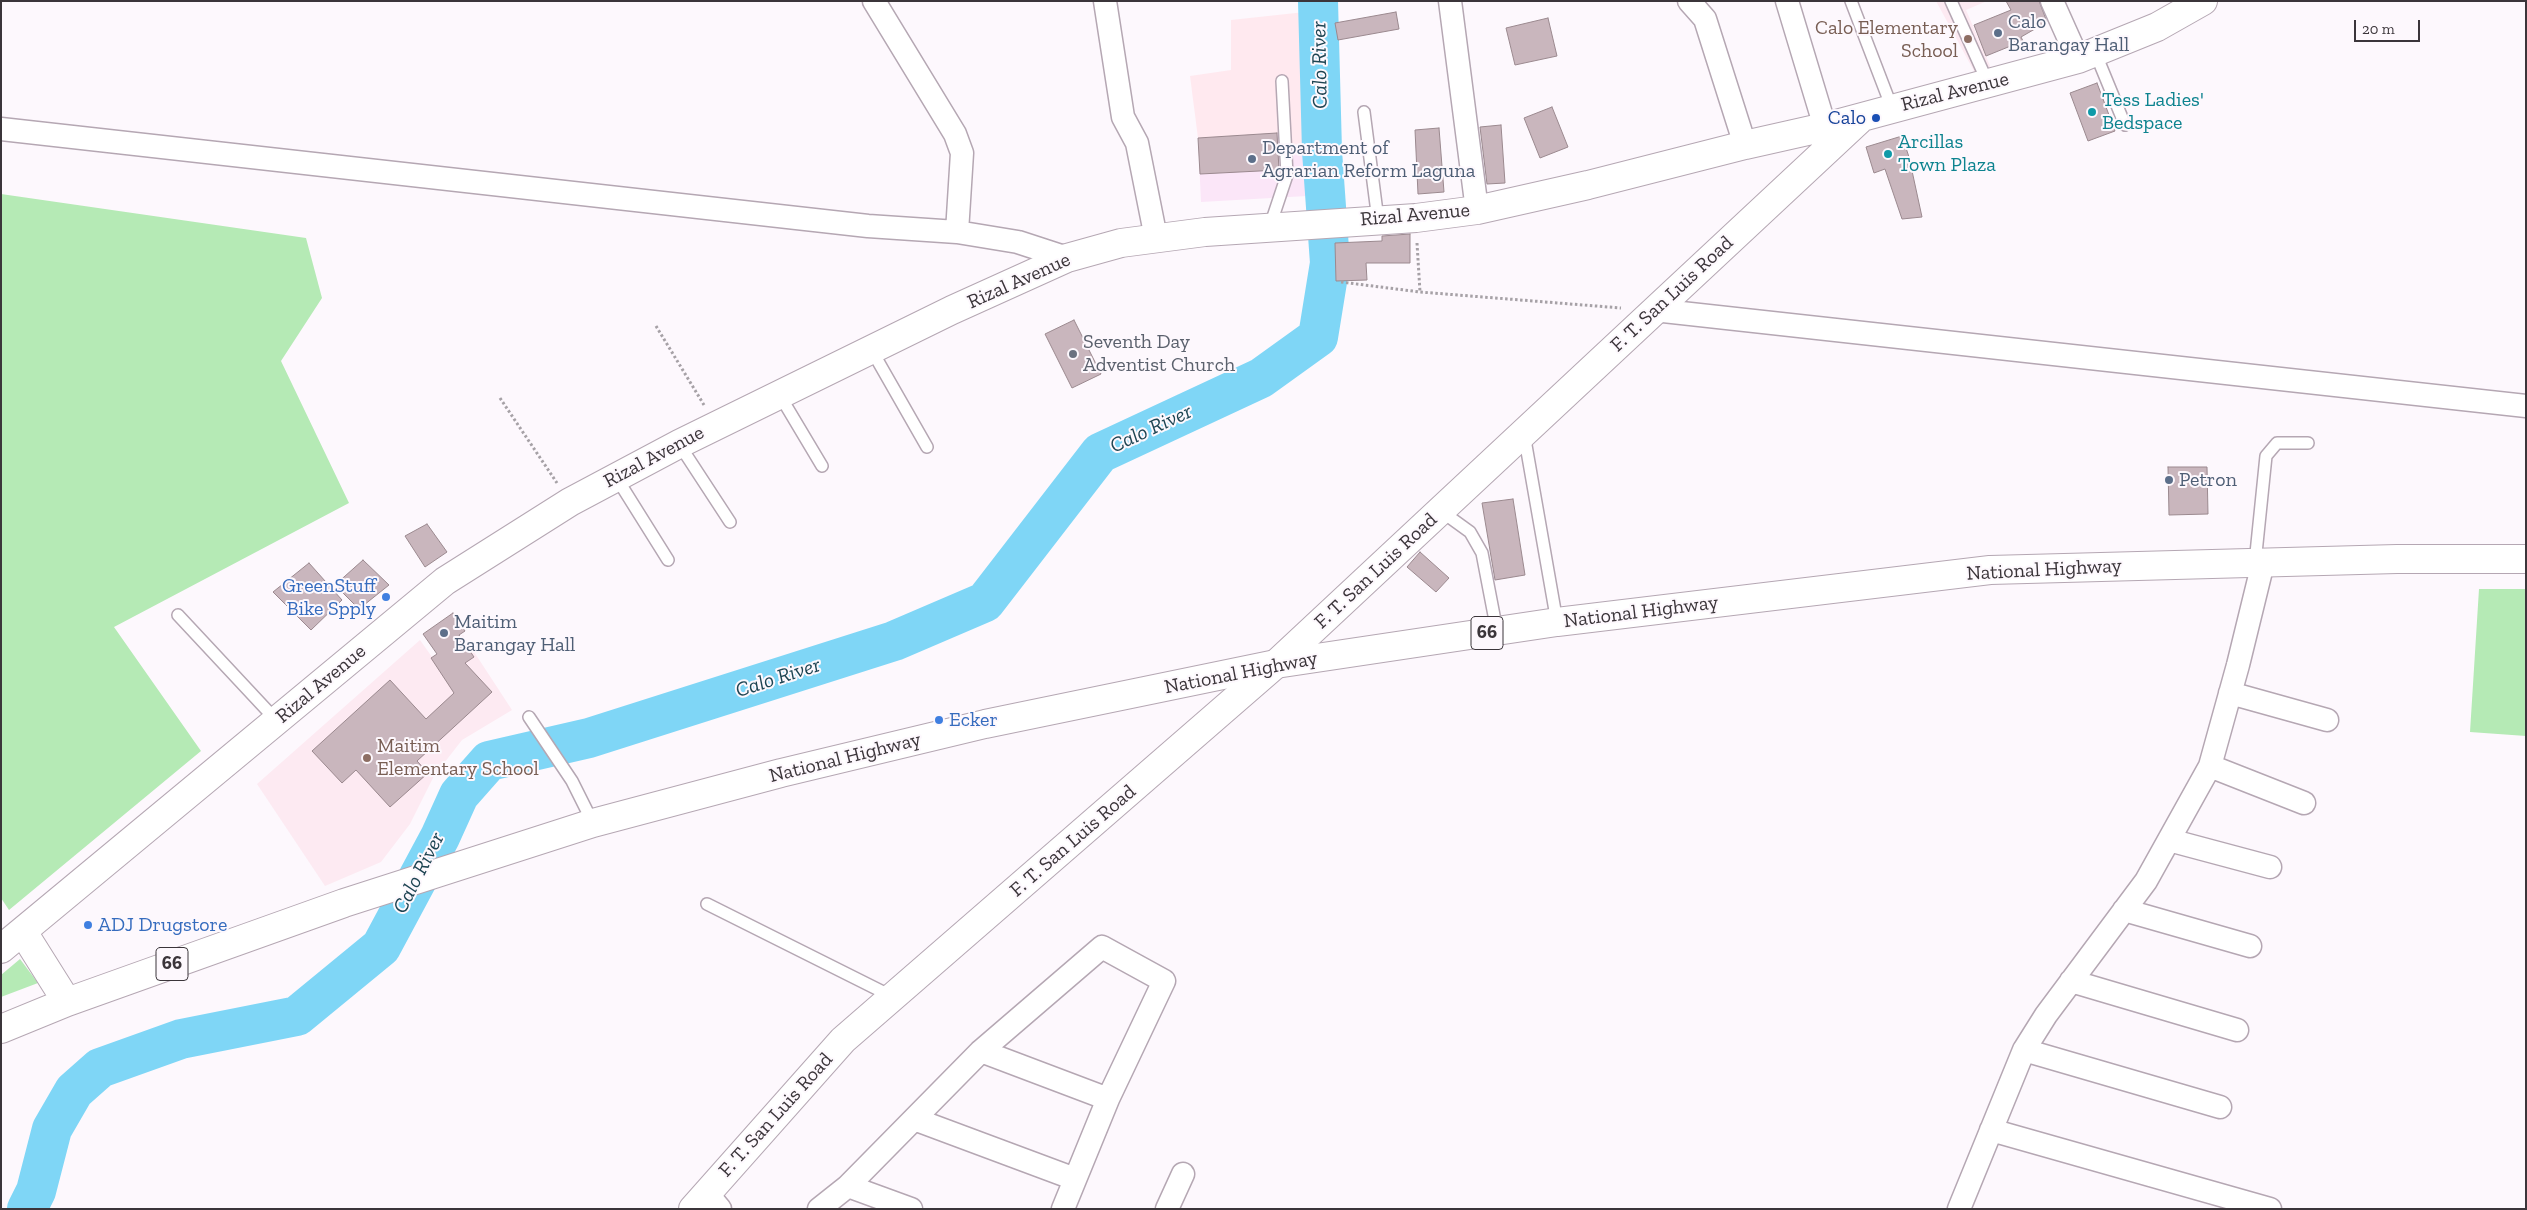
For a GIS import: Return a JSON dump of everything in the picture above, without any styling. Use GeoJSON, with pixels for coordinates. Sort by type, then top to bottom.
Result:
{"type":"FeatureCollection","features":[{"type":"Feature","properties":{"kind":"main road","name":"Rizal Avenue"},"geometry":{"type":"LineString","coordinates":[[1,949],[445,581],[570,502],[679,444],[871,349],[1067,258],[1121,243],[1156,238],[1280,226],[1416,218],[1477,210],[1588,185],[1989,85],[2087,56],[2157,27],[2203,1]]}},
{"type":"Feature","properties":{"kind":"main road","name":"F. T. San Luis Road"},"geometry":{"type":"LineString","coordinates":[[706,1203],[843,1040],[1276,664],[1862,117]]}},
{"type":"Feature","properties":{"kind":"main road","name":"National Highway"},"geometry":{"type":"LineString","coordinates":[[1,1029],[67,1002],[344,903],[593,823],[781,773],[985,724],[1276,664],[1557,622],[1990,570],[2397,559],[2526,559]]}},
{"type":"Feature","properties":{"kind":"main road"},"geometry":{"type":"LineString","coordinates":[[23,932],[67,1002]]}},
{"type":"Feature","properties":{"kind":"street"},"geometry":{"type":"LineString","coordinates":[[874,1],[955,134],[962,153],[958,232]]}},
{"type":"Feature","properties":{"kind":"street"},"geometry":{"type":"LineString","coordinates":[[1105,1],[1123,118],[1137,143],[1156,238]]}},
{"type":"Feature","properties":{"kind":"street"},"geometry":{"type":"LineString","coordinates":[[1450,1],[1477,210]]}},
{"type":"Feature","properties":{"kind":"street"},"geometry":{"type":"LineString","coordinates":[[1689,1],[1705,19],[1744,145]]}},
{"type":"Feature","properties":{"kind":"street"},"geometry":{"type":"LineString","coordinates":[[1787,1],[1825,127]]}},
{"type":"Feature","properties":{"kind":"street"},"geometry":{"type":"LineString","coordinates":[[2052,1],[2087,56]]}},
{"type":"Feature","properties":{"kind":"street"},"geometry":{"type":"LineString","coordinates":[[1,129],[868,226],[958,232],[1018,242],[1067,258]]}},
{"type":"Feature","properties":{"kind":"street"},"geometry":{"type":"LineString","coordinates":[[1654,310],[2526,406]]}},
{"type":"Feature","properties":{"kind":"street"},"geometry":{"type":"LineString","coordinates":[[1964,1208],[1991,1130],[2024,1050],[2046,1015],[2146,881],[2210,766],[2230,693],[2259,563]]}},
{"type":"Feature","properties":{"kind":"street"},"geometry":{"type":"LineString","coordinates":[[2230,693],[2327,720]]}},
{"type":"Feature","properties":{"kind":"street"},"geometry":{"type":"LineString","coordinates":[[2210,766],[2304,803]]}},
{"type":"Feature","properties":{"kind":"street"},"geometry":{"type":"LineString","coordinates":[[2169,840],[2270,867]]}},
{"type":"Feature","properties":{"kind":"street"},"geometry":{"type":"LineString","coordinates":[[2124,910],[2250,946]]}},
{"type":"Feature","properties":{"kind":"street"},"geometry":{"type":"LineString","coordinates":[[819,1209],[848,1186],[981,1051],[1102,947],[1164,981],[1108,1098],[1063,1209]]}},
{"type":"Feature","properties":{"kind":"street"},"geometry":{"type":"LineString","coordinates":[[2071,981],[2237,1030]]}},
{"type":"Feature","properties":{"kind":"street"},"geometry":{"type":"LineString","coordinates":[[2024,1050],[2220,1107]]}},
{"type":"Feature","properties":{"kind":"street"},"geometry":{"type":"LineString","coordinates":[[981,1051],[1108,1098]]}},
{"type":"Feature","properties":{"kind":"street"},"geometry":{"type":"LineString","coordinates":[[914,1119],[1075,1179]]}},
{"type":"Feature","properties":{"kind":"street"},"geometry":{"type":"LineString","coordinates":[[1991,1130],[2261,1208]]}},
{"type":"Feature","properties":{"kind":"street"},"geometry":{"type":"LineString","coordinates":[[1167,1209],[1183,1174]]}},
{"type":"Feature","properties":{"kind":"street"},"geometry":{"type":"LineString","coordinates":[[848,1186],[912,1209]]}},
{"type":"Feature","properties":{"kind":"lane"},"geometry":{"type":"LineString","coordinates":[[1852,1],[1892,108]]}},
{"type":"Feature","properties":{"kind":"lane"},"geometry":{"type":"LineString","coordinates":[[1951,1],[1989,85]]}},
{"type":"Feature","properties":{"kind":"lane"},"geometry":{"type":"LineString","coordinates":[[2087,56],[2125,125]]}},
{"type":"Feature","properties":{"kind":"lane"},"geometry":{"type":"LineString","coordinates":[[1280,226],[1287,175],[1282,81]]}},
{"type":"Feature","properties":{"kind":"lane"},"geometry":{"type":"LineString","coordinates":[[1364,112],[1378,220]]}},
{"type":"Feature","properties":{"kind":"lane"},"geometry":{"type":"LineString","coordinates":[[871,349],[927,447]]}},
{"type":"Feature","properties":{"kind":"lane"},"geometry":{"type":"LineString","coordinates":[[779,394],[822,466]]}},
{"type":"Feature","properties":{"kind":"lane"},"geometry":{"type":"LineString","coordinates":[[1524,433],[1557,622]]}},
{"type":"Feature","properties":{"kind":"lane"},"geometry":{"type":"LineString","coordinates":[[2259,563],[2266,456],[2277,443],[2308,442]]}},
{"type":"Feature","properties":{"kind":"lane"},"geometry":{"type":"LineString","coordinates":[[679,444],[730,522]]}},
{"type":"Feature","properties":{"kind":"lane"},"geometry":{"type":"LineString","coordinates":[[616,478],[668,560]]}},
{"type":"Feature","properties":{"kind":"lane"},"geometry":{"type":"LineString","coordinates":[[1441,511],[1470,532],[1482,553],[1497,631]]}},
{"type":"Feature","properties":{"kind":"lane"},"geometry":{"type":"LineString","coordinates":[[178,616],[276,721]]}},
{"type":"Feature","properties":{"kind":"lane"},"geometry":{"type":"LineString","coordinates":[[529,717],[572,781],[593,823]]}},
{"type":"Feature","properties":{"kind":"lane"},"geometry":{"type":"LineString","coordinates":[[707,904],[893,997]]}},
{"type":"Feature","properties":{"kind":"path"},"geometry":{"type":"LineString","coordinates":[[1416,218],[1420,292]]}},
{"type":"Feature","properties":{"kind":"path"},"geometry":{"type":"LineString","coordinates":[[1341,282],[1420,292],[1654,310]]}},
{"type":"Feature","properties":{"kind":"path"},"geometry":{"type":"LineString","coordinates":[[656,326],[716,425]]}},
{"type":"Feature","properties":{"kind":"path"},"geometry":{"type":"LineString","coordinates":[[500,398],[570,502]]}},
{"type":"Feature","properties":{"kind":"shaded area","name":"Calo Elementary School"},"geometry":{"type":"Polygon","coordinates":[[[1936,1],[1987,1],[1966,10],[1991,68],[1975,73],[1936,1]]]}},
{"type":"Feature","properties":{"kind":"shaded area"},"geometry":{"type":"Polygon","coordinates":[[[1305,12],[1304,144],[1284,145],[1283,133],[1198,138],[1190,76],[1231,70],[1231,20],[1305,12]]]}},
{"type":"Feature","properties":{"kind":"shaded area","name":"Department of Agrarian Reform Laguna"},"geometry":{"type":"Polygon","coordinates":[[[1284,133],[1284,145],[1304,144],[1307,196],[1201,202],[1198,138],[1284,133]]]}},
{"type":"Feature","properties":{"kind":"shaded area","name":"Maitim Elementary School"},"geometry":{"type":"Polygon","coordinates":[[[463,635],[512,710],[462,740],[434,776],[410,824],[381,862],[325,886],[257,784],[420,640],[432,657],[463,635]]]}},
{"type":"Feature","properties":{"kind":"green space"},"geometry":{"type":"Polygon","coordinates":[[[1,194],[306,238],[322,298],[281,361],[349,503],[114,627],[201,751],[9,910],[1,898],[1,194]]]}},
{"type":"Feature","properties":{"kind":"green space"},"geometry":{"type":"Polygon","coordinates":[[[2479,589],[2526,589],[2526,736],[2470,732],[2479,589]]]}},
{"type":"Feature","properties":{"kind":"green space"},"geometry":{"type":"Polygon","coordinates":[[[20,959],[38,983],[1,997],[1,975],[20,959]]]}},
{"type":"Feature","properties":{"kind":"building"},"geometry":{"type":"Polygon","coordinates":[[[2006,1],[2039,1],[2047,22],[2021,37],[2023,41],[1986,56],[1974,25],[2011,10],[2006,1]]]}},
{"type":"Feature","properties":{"kind":"building"},"geometry":{"type":"Polygon","coordinates":[[[1396,12],[1399,29],[1338,40],[1335,23],[1396,12]]]}},
{"type":"Feature","properties":{"kind":"building"},"geometry":{"type":"Polygon","coordinates":[[[1548,18],[1557,56],[1515,65],[1506,28],[1548,18]]]}},
{"type":"Feature","properties":{"kind":"building","name":"Tess Ladies' Bedspace"},"geometry":{"type":"Polygon","coordinates":[[[2097,83],[2115,131],[2088,141],[2070,93],[2097,83]]]}},
{"type":"Feature","properties":{"kind":"building"},"geometry":{"type":"Polygon","coordinates":[[[1552,107],[1568,147],[1540,158],[1524,118],[1552,107]]]}},
{"type":"Feature","properties":{"kind":"building"},"geometry":{"type":"Polygon","coordinates":[[[1501,125],[1505,183],[1487,184],[1480,127],[1501,125]]]}},
{"type":"Feature","properties":{"kind":"building"},"geometry":{"type":"Polygon","coordinates":[[[1439,128],[1444,192],[1418,194],[1415,130],[1439,128]]]}},
{"type":"Feature","properties":{"kind":"building"},"geometry":{"type":"Polygon","coordinates":[[[1277,133],[1279,170],[1200,174],[1198,138],[1277,133]]]}},
{"type":"Feature","properties":{"kind":"building"},"geometry":{"type":"Polygon","coordinates":[[[1902,136],[1909,157],[1922,217],[1902,219],[1885,169],[1874,173],[1866,147],[1902,136]]]}},
{"type":"Feature","properties":{"kind":"building"},"geometry":{"type":"Polygon","coordinates":[[[1410,234],[1410,263],[1366,263],[1367,280],[1336,281],[1335,243],[1382,241],[1382,236],[1410,234]]]}},
{"type":"Feature","properties":{"kind":"building","name":"Seventh Day Adventist Church"},"geometry":{"type":"Polygon","coordinates":[[[1074,320],[1101,374],[1072,388],[1045,334],[1074,320]]]}},
{"type":"Feature","properties":{"kind":"building"},"geometry":{"type":"Polygon","coordinates":[[[2168,467],[2207,467],[2208,514],[2169,515],[2168,467]]]}},
{"type":"Feature","properties":{"kind":"building"},"geometry":{"type":"Polygon","coordinates":[[[1513,499],[1525,575],[1495,580],[1482,503],[1513,499]]]}},
{"type":"Feature","properties":{"kind":"building"},"geometry":{"type":"Polygon","coordinates":[[[427,524],[447,552],[425,567],[405,536],[427,524]]]}},
{"type":"Feature","properties":{"kind":"building"},"geometry":{"type":"Polygon","coordinates":[[[1420,552],[1449,578],[1436,592],[1407,567],[1420,552]]]}},
{"type":"Feature","properties":{"kind":"building"},"geometry":{"type":"Polygon","coordinates":[[[363,560],[389,585],[359,609],[335,585],[363,560]]]}},
{"type":"Feature","properties":{"kind":"building"},"geometry":{"type":"Polygon","coordinates":[[[309,563],[342,600],[311,630],[273,592],[309,563]]]}},
{"type":"Feature","properties":{"kind":"building"},"geometry":{"type":"Polygon","coordinates":[[[453,613],[465,631],[459,635],[474,657],[465,663],[492,692],[417,761],[428,773],[390,807],[356,770],[342,783],[312,751],[390,680],[426,719],[454,693],[431,658],[437,654],[423,634],[453,613]]]}},
{"type":"Feature","properties":{"kind":"waterway","name":"Calo River"},"geometry":{"type":"LineString","coordinates":[[27,1209],[36,1191],[52,1129],[74,1091],[100,1068],[181,1039],[297,1016],[381,947],[440,837],[459,795],[489,761],[589,738],[894,641],[985,602],[1100,453],[1261,378],[1318,337],[1330,263],[1322,151],[1318,1]]}},
{"type":"Feature","properties":{"kind":"place","name":"Calo Barangay Hall"},"geometry":{"type":"Point","coordinates":[1998,33]}},
{"type":"Feature","properties":{"kind":"place","name":"Calo Elementary School"},"geometry":{"type":"Point","coordinates":[1968,39]}},
{"type":"Feature","properties":{"kind":"place","name":"Tess Ladies' Bedspace"},"geometry":{"type":"Point","coordinates":[2092,112]}},
{"type":"Feature","properties":{"kind":"place","name":"Calo"},"geometry":{"type":"Point","coordinates":[1876,118]}},
{"type":"Feature","properties":{"kind":"place","name":"Arcillas Town Plaza"},"geometry":{"type":"Point","coordinates":[1888,154]}},
{"type":"Feature","properties":{"kind":"place","name":"Department of Agrarian Reform Laguna"},"geometry":{"type":"Point","coordinates":[1252,159]}},
{"type":"Feature","properties":{"kind":"place","name":"Seventh Day Adventist Church"},"geometry":{"type":"Point","coordinates":[1073,354]}},
{"type":"Feature","properties":{"kind":"place","name":"Petron"},"geometry":{"type":"Point","coordinates":[2169,480]}},
{"type":"Feature","properties":{"kind":"place","name":"GreenStuff Bike Spply"},"geometry":{"type":"Point","coordinates":[386,597]}},
{"type":"Feature","properties":{"kind":"place","name":"Maitim Barangay Hall"},"geometry":{"type":"Point","coordinates":[444,633]}},
{"type":"Feature","properties":{"kind":"place","name":"Ecker"},"geometry":{"type":"Point","coordinates":[939,720]}},
{"type":"Feature","properties":{"kind":"place","name":"Maitim Elementary School"},"geometry":{"type":"Point","coordinates":[367,758]}},
{"type":"Feature","properties":{"kind":"place","name":"ADJ Drugstore"},"geometry":{"type":"Point","coordinates":[88,925]}}]}
